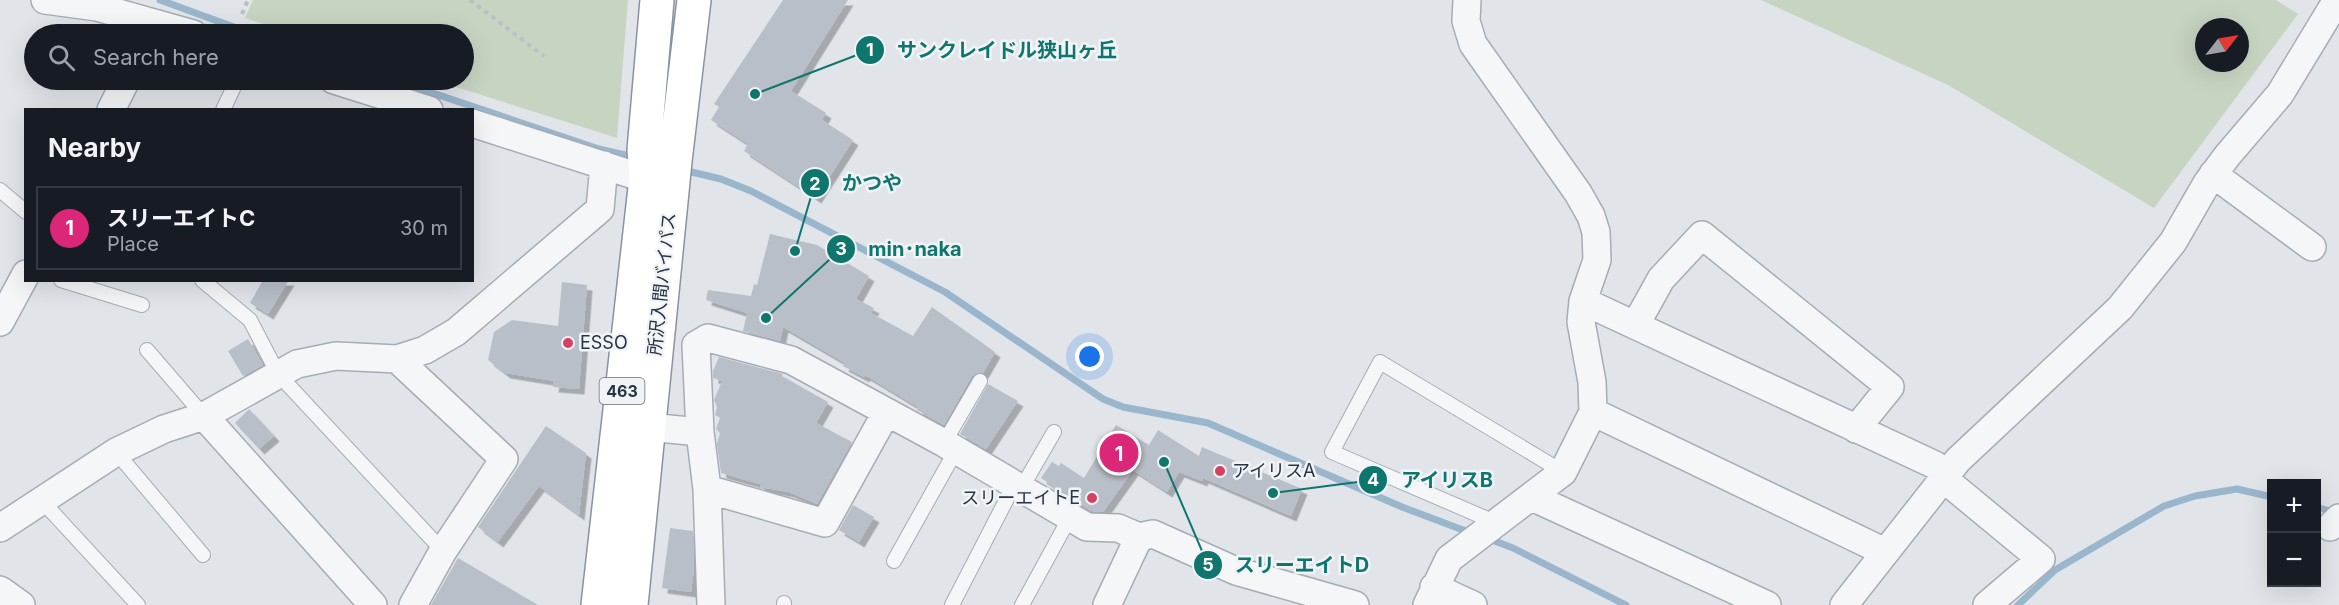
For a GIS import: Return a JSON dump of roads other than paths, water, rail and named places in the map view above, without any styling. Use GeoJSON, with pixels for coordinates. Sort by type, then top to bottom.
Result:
{"type":"FeatureCollection","features":[{"type":"Feature","properties":{"kind":"highway","name":"所沢入間バイパス"},"geometry":{"type":"LineString","coordinates":[[631,605],[648,427],[657,0]]}},
{"type":"Feature","properties":{"kind":"highway","name":"所沢入間バイパス"},"geometry":{"type":"LineString","coordinates":[[652,175],[675,161],[694,0]]}},
{"type":"Feature","properties":{"kind":"highway","name":"所沢入間バイパス"},"geometry":{"type":"LineString","coordinates":[[598,605],[652,175]]}},
{"type":"Feature","properties":{"kind":"street"},"geometry":{"type":"LineString","coordinates":[[45,0],[97,7],[142,24]]}},
{"type":"Feature","properties":{"kind":"street"},"geometry":{"type":"LineString","coordinates":[[1467,0],[1466,21],[1473,44],[1578,193],[1591,216],[1596,232],[1597,260],[1583,301],[1581,322],[1592,382],[1593,412],[1563,472],[1449,558],[1431,596],[1473,605]]}},
{"type":"Feature","properties":{"kind":"street"},"geometry":{"type":"LineString","coordinates":[[1844,605],[1946,475],[2120,308],[2173,242],[2213,174],[2280,94],[2337,0]]}},
{"type":"Feature","properties":{"kind":"street"},"geometry":{"type":"LineString","coordinates":[[112,108],[121,90]]}},
{"type":"Feature","properties":{"kind":"street"},"geometry":{"type":"LineString","coordinates":[[366,90],[423,108]]}},
{"type":"Feature","properties":{"kind":"street"},"geometry":{"type":"LineString","coordinates":[[474,124],[604,165],[652,175]]}},
{"type":"Feature","properties":{"kind":"street"},"geometry":{"type":"LineString","coordinates":[[0,528],[116,452],[164,429],[204,416],[297,364],[336,356],[397,359],[425,350],[456,332],[600,209],[604,165]]}},
{"type":"Feature","properties":{"kind":"street"},"geometry":{"type":"LineString","coordinates":[[2213,174],[2312,247]]}},
{"type":"Feature","properties":{"kind":"street"},"geometry":{"type":"LineString","coordinates":[[1636,324],[1661,279],[1702,235],[1890,387],[1856,429]]}},
{"type":"Feature","properties":{"kind":"street"},"geometry":{"type":"LineString","coordinates":[[0,322],[24,278]]}},
{"type":"Feature","properties":{"kind":"street"},"geometry":{"type":"LineString","coordinates":[[1583,301],[1935,465],[1955,488],[2041,559],[1987,605]]}},
{"type":"Feature","properties":{"kind":"street"},"geometry":{"type":"LineString","coordinates":[[711,605],[707,489],[700,432],[696,345],[708,338],[791,360],[949,447],[1087,527],[1118,528],[1139,537],[1153,534],[1286,596],[1354,605]]}},
{"type":"Feature","properties":{"kind":"street"},"geometry":{"type":"LineString","coordinates":[[397,359],[504,459],[443,551],[413,605]]}},
{"type":"Feature","properties":{"kind":"street"},"geometry":{"type":"LineString","coordinates":[[1593,412],[1885,552]]}},
{"type":"Feature","properties":{"kind":"street"},"geometry":{"type":"LineString","coordinates":[[707,489],[825,523],[886,413]]}},
{"type":"Feature","properties":{"kind":"street"},"geometry":{"type":"LineString","coordinates":[[204,416],[373,605]]}},
{"type":"Feature","properties":{"kind":"street"},"geometry":{"type":"LineString","coordinates":[[648,427],[700,432]]}},
{"type":"Feature","properties":{"kind":"street"},"geometry":{"type":"LineString","coordinates":[[1532,497],[1767,605]]}},
{"type":"Feature","properties":{"kind":"street"},"geometry":{"type":"LineString","coordinates":[[1107,605],[1139,537]]}},
{"type":"Feature","properties":{"kind":"street"},"geometry":{"type":"LineString","coordinates":[[0,590],[21,605]]}},
{"type":"Feature","properties":{"kind":"lane"},"geometry":{"type":"LineString","coordinates":[[224,108],[232,90]]}},
{"type":"Feature","properties":{"kind":"lane"},"geometry":{"type":"LineString","coordinates":[[0,190],[24,210]]}},
{"type":"Feature","properties":{"kind":"lane"},"geometry":{"type":"LineString","coordinates":[[67,282],[142,306]]}},
{"type":"Feature","properties":{"kind":"lane"},"geometry":{"type":"LineString","coordinates":[[204,282],[250,320],[278,374],[443,551]]}},
{"type":"Feature","properties":{"kind":"lane"},"geometry":{"type":"LineString","coordinates":[[147,350],[204,416]]}},
{"type":"Feature","properties":{"kind":"lane"},"geometry":{"type":"LineString","coordinates":[[1493,525],[1332,452],[1380,362],[1563,472]]}},
{"type":"Feature","properties":{"kind":"lane"},"geometry":{"type":"LineString","coordinates":[[894,561],[980,381]]}},
{"type":"Feature","properties":{"kind":"lane"},"geometry":{"type":"LineString","coordinates":[[952,605],[1017,487],[1054,432]]}},
{"type":"Feature","properties":{"kind":"lane"},"geometry":{"type":"LineString","coordinates":[[116,452],[203,555]]}},
{"type":"Feature","properties":{"kind":"lane"},"geometry":{"type":"LineString","coordinates":[[42,501],[138,605]]}},
{"type":"Feature","properties":{"kind":"lane"},"geometry":{"type":"LineString","coordinates":[[1022,605],[1070,517]]}},
{"type":"Feature","properties":{"kind":"waterway"},"geometry":{"type":"LineString","coordinates":[[160,0],[226,24]]}},
{"type":"Feature","properties":{"kind":"waterway"},"geometry":{"type":"LineString","coordinates":[[424,90],[599,149],[634,157]]}},
{"type":"Feature","properties":{"kind":"waterway"},"geometry":{"type":"LineString","coordinates":[[683,170],[721,179],[751,191],[945,292],[1103,399],[1123,407],[1208,423],[1402,507],[1471,533]]}},
{"type":"Feature","properties":{"kind":"waterway"},"geometry":{"type":"LineString","coordinates":[[2018,605],[2055,570],[2164,506],[2195,496],[2237,489],[2267,496]]}},
{"type":"Feature","properties":{"kind":"waterway"},"geometry":{"type":"LineString","coordinates":[[2321,508],[2334,512]]}},
{"type":"Feature","properties":{"kind":"waterway"},"geometry":{"type":"LineString","coordinates":[[1487,538],[1513,548],[1626,605]]}},
{"type":"Feature","properties":{"kind":"place","name":"サンクレイドル狭山ヶ丘"},"geometry":{"type":"Point","coordinates":[755,94]}},
{"type":"Feature","properties":{"kind":"place","name":"かつや"},"geometry":{"type":"Point","coordinates":[795,251]}},
{"type":"Feature","properties":{"kind":"place","name":"min･naka"},"geometry":{"type":"Point","coordinates":[766,318]}},
{"type":"Feature","properties":{"kind":"place","name":"ESSO"},"geometry":{"type":"Point","coordinates":[568,343]}},
{"type":"Feature","properties":{"kind":"place","name":"スリーエイトC"},"geometry":{"type":"Point","coordinates":[1119,453]}},
{"type":"Feature","properties":{"kind":"place","name":"スリーエイトD"},"geometry":{"type":"Point","coordinates":[1164,462]}},
{"type":"Feature","properties":{"kind":"place","name":"アイリスA"},"geometry":{"type":"Point","coordinates":[1220,471]}},
{"type":"Feature","properties":{"kind":"place","name":"アイリスB"},"geometry":{"type":"Point","coordinates":[1273,493]}},
{"type":"Feature","properties":{"kind":"place","name":"スリーエイトE"},"geometry":{"type":"Point","coordinates":[1092,498]}}]}
